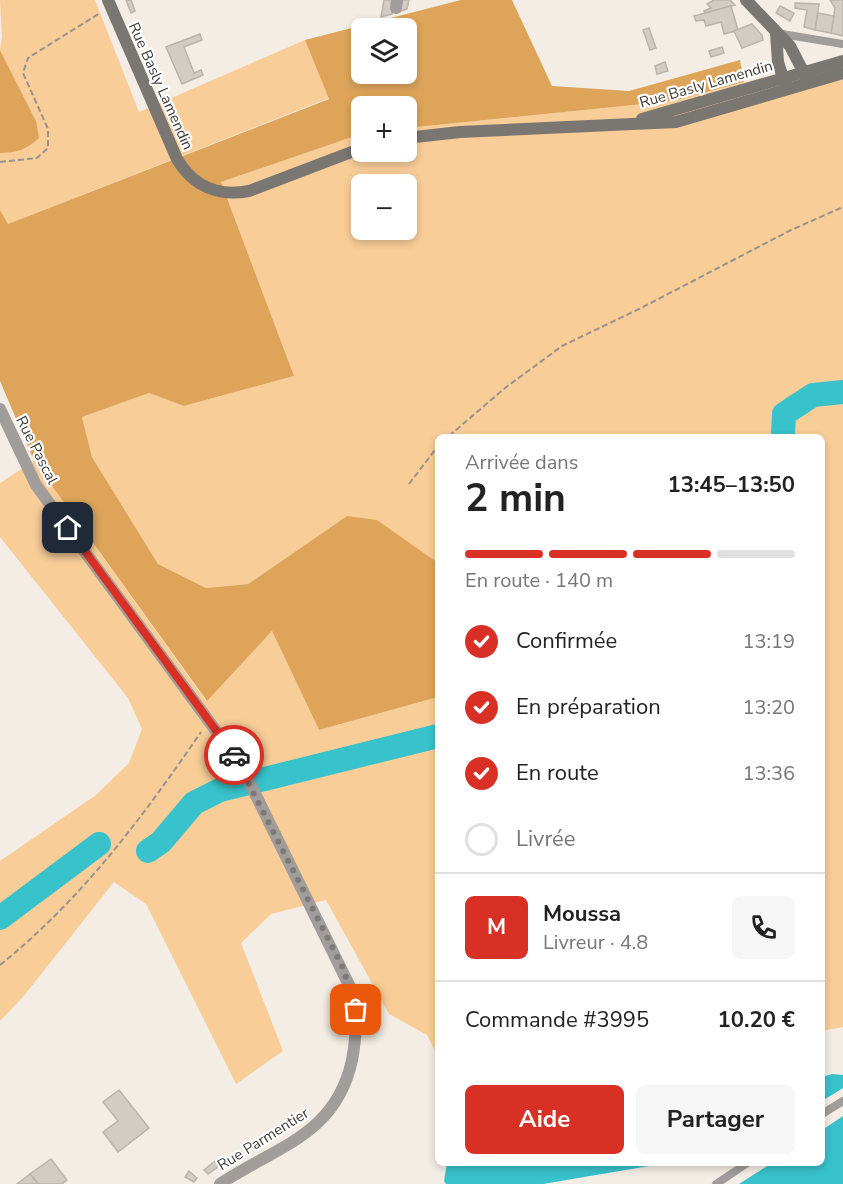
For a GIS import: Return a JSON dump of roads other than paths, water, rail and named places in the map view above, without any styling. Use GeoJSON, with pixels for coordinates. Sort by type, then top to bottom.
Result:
{"type":"FeatureCollection","features":[{"type":"Feature","properties":{"kind":"street"},"geometry":{"type":"LineString","coordinates":[[746,0],[790,46],[806,78]]}},
{"type":"Feature","properties":{"kind":"street","name":"Rue Basly Lamendin"},"geometry":{"type":"LineString","coordinates":[[102,3],[177,159],[187,174],[203,186],[230,194],[249,191],[351,152]]}},
{"type":"Feature","properties":{"kind":"street"},"geometry":{"type":"LineString","coordinates":[[776,33],[778,62],[787,91]]}},
{"type":"Feature","properties":{"kind":"street"},"geometry":{"type":"LineString","coordinates":[[806,78],[843,61]]}},
{"type":"Feature","properties":{"kind":"street"},"geometry":{"type":"LineString","coordinates":[[806,78],[843,73]]}},
{"type":"Feature","properties":{"kind":"street","name":"Rue Basly Lamendin"},"geometry":{"type":"LineString","coordinates":[[617,124],[680,109],[783,78],[806,78]]}},
{"type":"Feature","properties":{"kind":"street","name":"Rue Basly Lamendin"},"geometry":{"type":"LineString","coordinates":[[417,137],[460,132],[686,120],[787,91],[806,78]]}},
{"type":"Feature","properties":{"kind":"street","name":"Rue Pascal"},"geometry":{"type":"LineString","coordinates":[[0,409],[36,485],[241,765]]}},
{"type":"Feature","properties":{"kind":"street","name":"Rue Parmentier"},"geometry":{"type":"LineString","coordinates":[[220,1184],[307,1132],[324,1119],[341,1094],[355,1040],[356,1010],[343,968],[241,765]]}},
{"type":"Feature","properties":{"kind":"lane"},"geometry":{"type":"LineString","coordinates":[[776,33],[843,44]]}},
{"type":"Feature","properties":{"kind":"lane"},"geometry":{"type":"LineString","coordinates":[[825,1112],[843,1101]]}},
{"type":"Feature","properties":{"kind":"lane"},"geometry":{"type":"LineString","coordinates":[[716,1184],[743,1166]]}},
{"type":"Feature","properties":{"kind":"water"},"geometry":{"type":"Polygon","coordinates":[[[843,1075],[843,1088],[825,1099],[825,1076],[843,1075]]]}},
{"type":"Feature","properties":{"kind":"water"},"geometry":{"type":"Polygon","coordinates":[[[843,1116],[843,1184],[739,1184],[767,1166],[825,1166],[825,1128],[843,1116]]]}},
{"type":"Feature","properties":{"kind":"water"},"geometry":{"type":"Polygon","coordinates":[[[446,1166],[649,1166],[543,1184],[446,1184],[444,1181],[446,1166]]]}},
{"type":"Feature","properties":{"kind":"waterway"},"geometry":{"type":"LineString","coordinates":[[783,434],[784,414],[813,395],[843,392]]}},
{"type":"Feature","properties":{"kind":"waterway"},"geometry":{"type":"LineString","coordinates":[[148,851],[161,842],[194,803],[220,790],[435,737]]}},
{"type":"Feature","properties":{"kind":"waterway"},"geometry":{"type":"LineString","coordinates":[[0,918],[99,844]]}}]}
